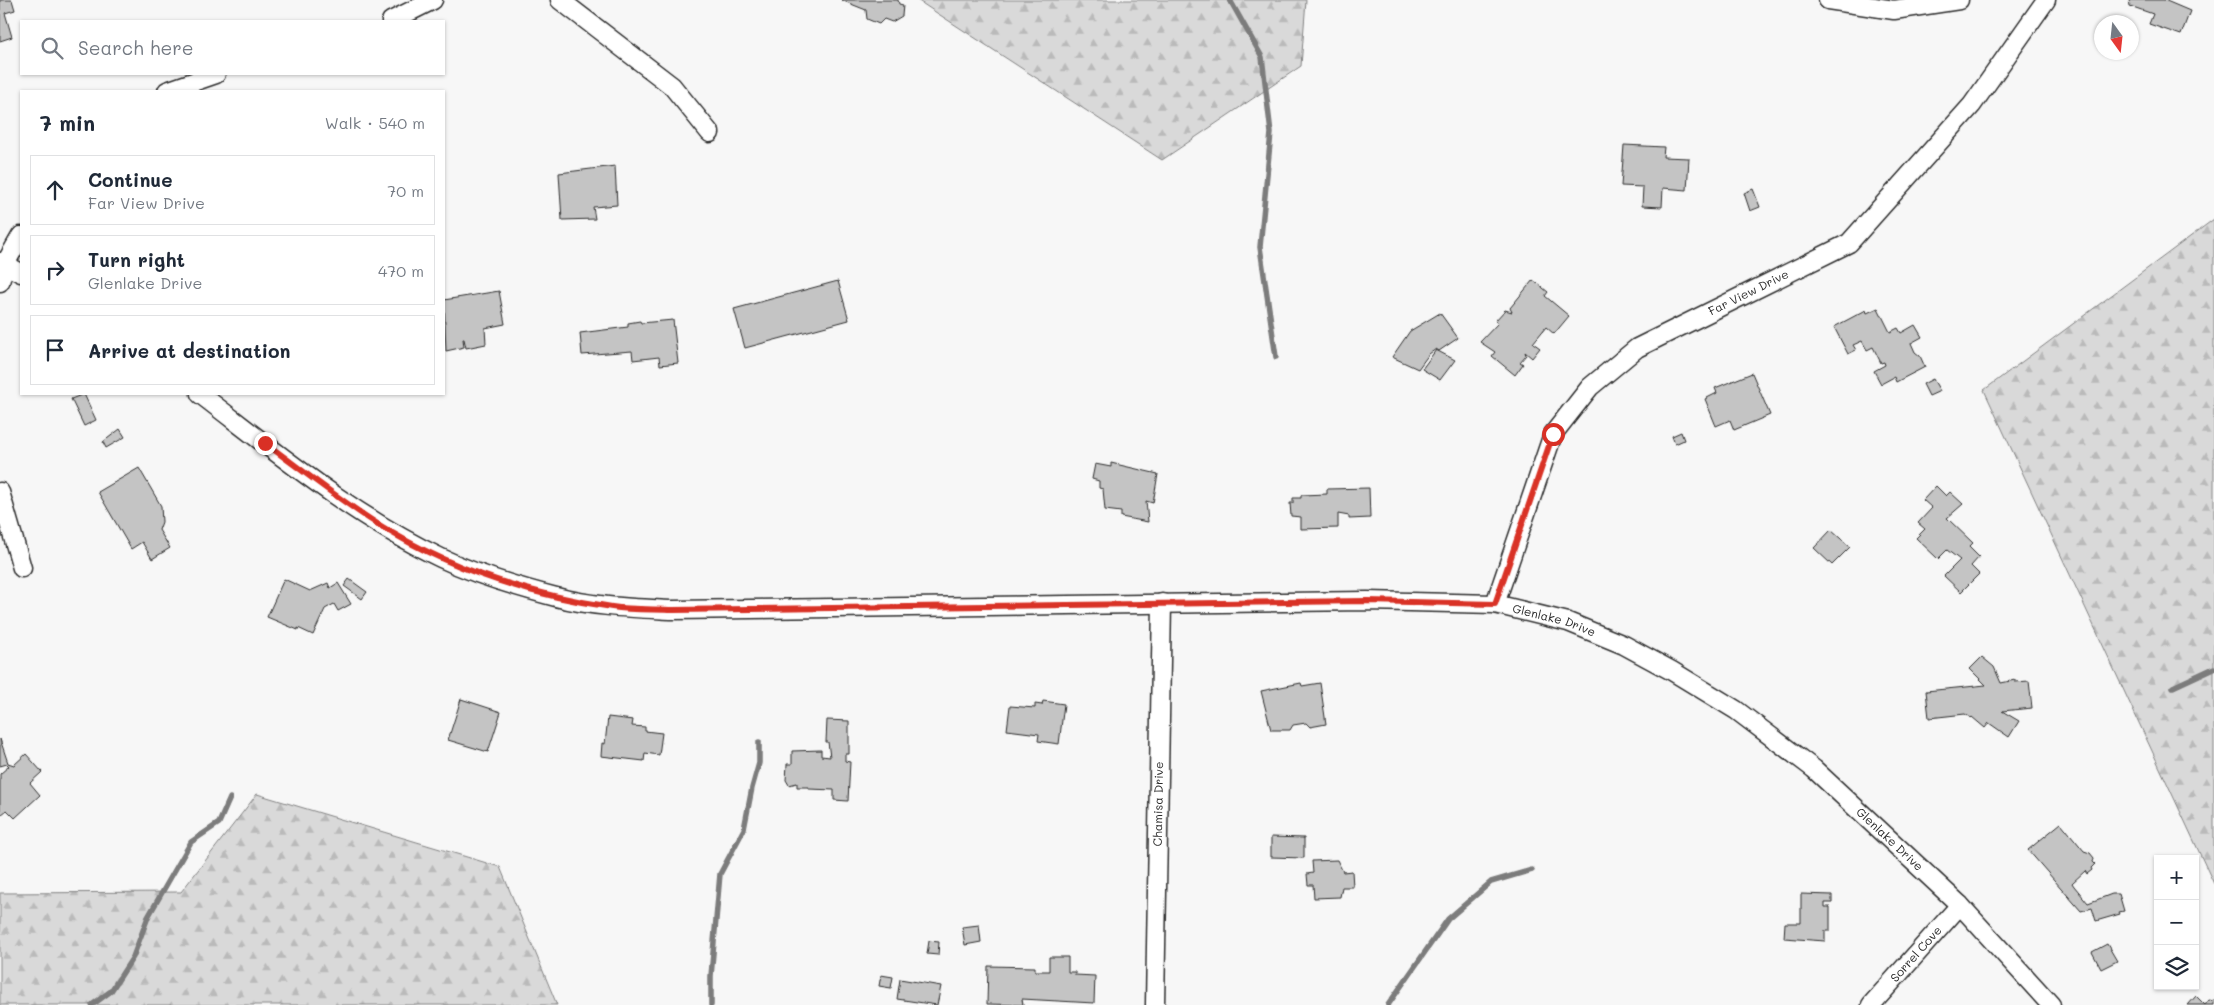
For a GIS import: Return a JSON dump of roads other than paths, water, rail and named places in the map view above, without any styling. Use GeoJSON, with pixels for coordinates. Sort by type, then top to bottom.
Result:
{"type":"FeatureCollection","features":[{"type":"Feature","properties":{"kind":"street"},"geometry":{"type":"LineString","coordinates":[[393,20],[433,0]]}},
{"type":"Feature","properties":{"kind":"street"},"geometry":{"type":"LineString","coordinates":[[560,0],[672,86],[710,133]]}},
{"type":"Feature","properties":{"kind":"street"},"geometry":{"type":"LineString","coordinates":[[1828,0],[1894,10],[1959,0]]}},
{"type":"Feature","properties":{"kind":"street","name":"Far View Drive"},"geometry":{"type":"LineString","coordinates":[[1495,604],[1553,434],[1590,387],[1637,348],[1849,243],[1972,105],[2046,0]]}},
{"type":"Feature","properties":{"kind":"street"},"geometry":{"type":"LineString","coordinates":[[170,90],[213,75]]}},
{"type":"Feature","properties":{"kind":"street"},"geometry":{"type":"LineString","coordinates":[[0,282],[3,263],[20,238]]}},
{"type":"Feature","properties":{"kind":"street"},"geometry":{"type":"LineString","coordinates":[[3,263],[20,272]]}},
{"type":"Feature","properties":{"kind":"street","name":"Glenlake Drive"},"geometry":{"type":"LineString","coordinates":[[201,395],[377,524],[442,558],[494,579],[558,598],[614,607],[673,610],[1367,601],[1495,604],[1568,622],[1624,645],[1736,710],[1814,769],[1960,904],[2051,1005]]}},
{"type":"Feature","properties":{"kind":"street"},"geometry":{"type":"LineString","coordinates":[[0,492],[22,568]]}},
{"type":"Feature","properties":{"kind":"street","name":"Chamisa Drive"},"geometry":{"type":"LineString","coordinates":[[1155,1005],[1162,603]]}},
{"type":"Feature","properties":{"kind":"street","name":"Sorrel Cove"},"geometry":{"type":"LineString","coordinates":[[1871,1005],[1960,904]]}},
{"type":"Feature","properties":{"kind":"waterway"},"geometry":{"type":"LineString","coordinates":[[1230,0],[1262,57],[1271,133],[1260,247],[1276,357]]}},
{"type":"Feature","properties":{"kind":"waterway"},"geometry":{"type":"LineString","coordinates":[[2173,687],[2214,668]]}},
{"type":"Feature","properties":{"kind":"waterway"},"geometry":{"type":"LineString","coordinates":[[711,1005],[711,976],[720,874],[744,829],[759,763],[759,742]]}},
{"type":"Feature","properties":{"kind":"waterway"},"geometry":{"type":"LineString","coordinates":[[92,1005],[111,991],[133,957],[148,917],[191,842],[219,823],[230,798]]}},
{"type":"Feature","properties":{"kind":"waterway"},"geometry":{"type":"LineString","coordinates":[[1388,1005],[1448,919],[1491,882],[1532,870]]}}]}
